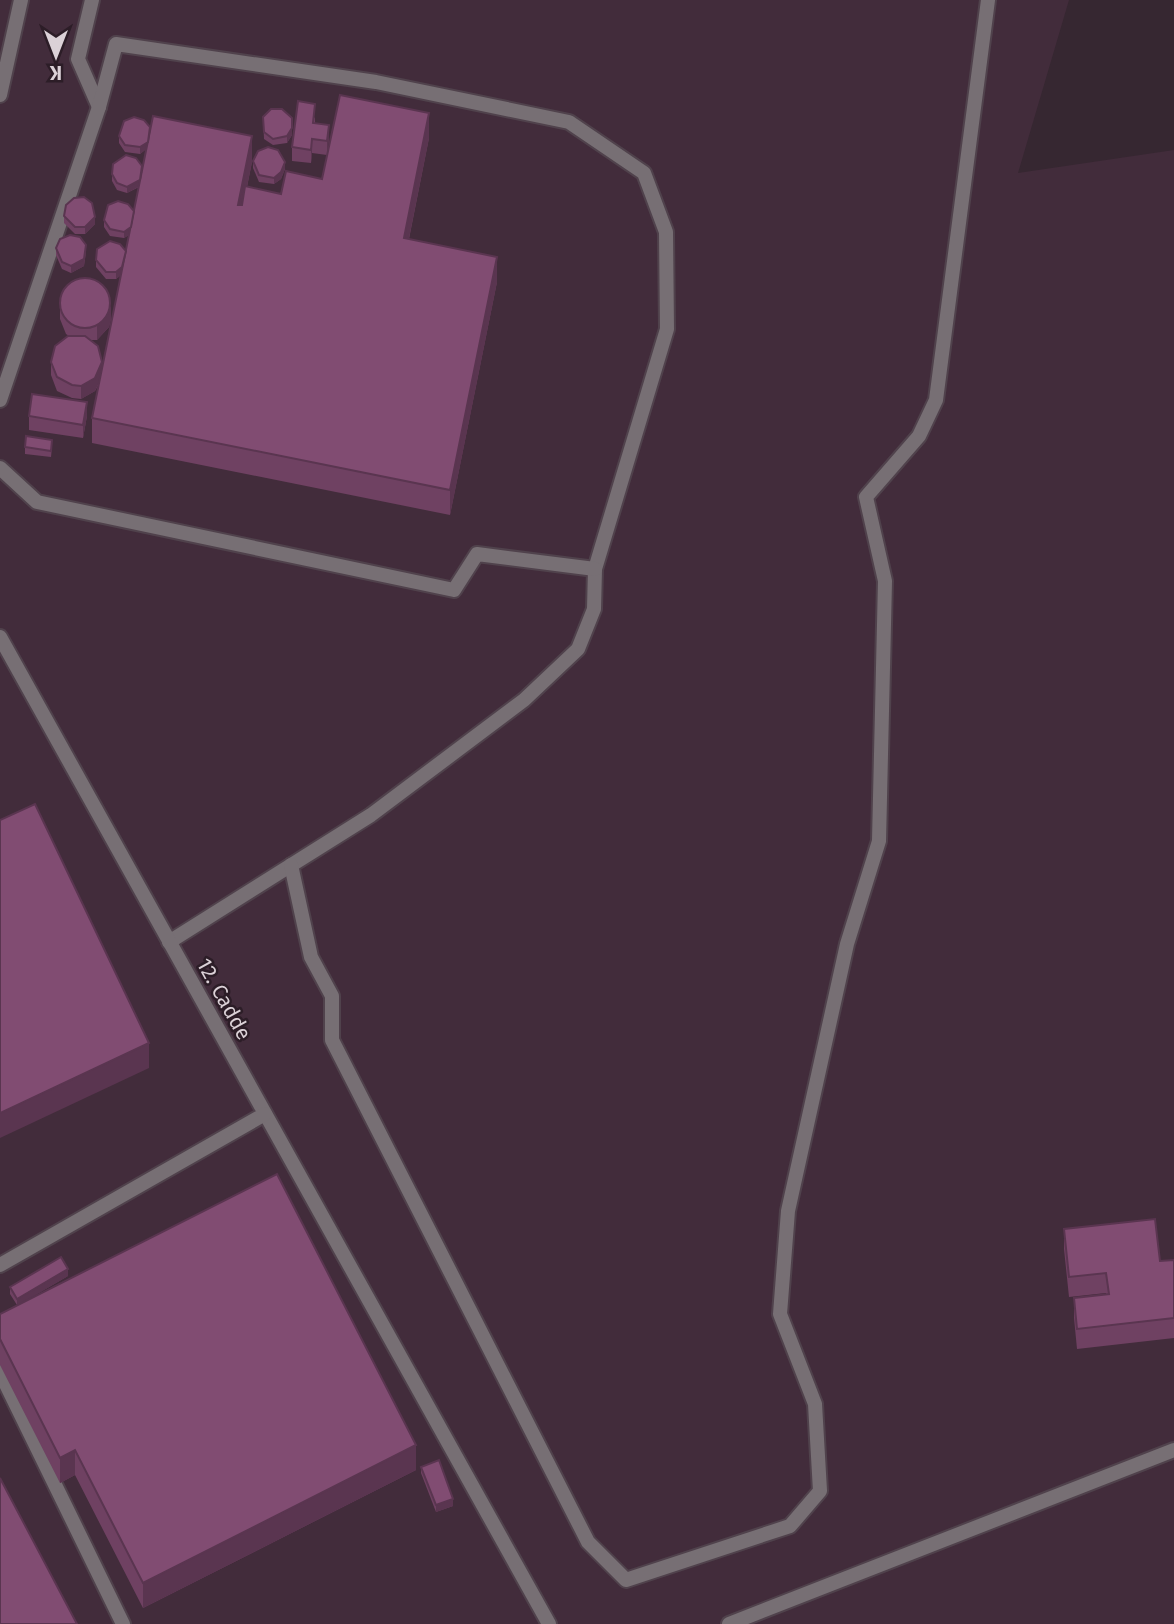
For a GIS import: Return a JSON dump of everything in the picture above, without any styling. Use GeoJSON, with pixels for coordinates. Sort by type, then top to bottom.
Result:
{"type":"FeatureCollection","features":[{"type":"Feature","properties":{"kind":"lane"},"geometry":{"type":"LineString","coordinates":[[0,95],[21,0]]}},
{"type":"Feature","properties":{"kind":"lane"},"geometry":{"type":"LineString","coordinates":[[92,0],[78,59],[99,107]]}},
{"type":"Feature","properties":{"kind":"lane"},"geometry":{"type":"LineString","coordinates":[[291,865],[311,957],[332,996],[332,1040],[588,1542],[626,1580],[790,1526],[820,1491],[815,1404],[780,1314],[788,1211],[847,944],[879,841],[882,803],[885,581],[866,497],[919,436],[936,400],[988,0]]}},
{"type":"Feature","properties":{"kind":"lane"},"geometry":{"type":"LineString","coordinates":[[0,401],[99,107],[116,44],[376,82],[569,122],[644,173],[666,232],[667,329],[595,569],[594,610],[578,649],[513,708],[371,815],[169,942]]}},
{"type":"Feature","properties":{"kind":"lane"},"geometry":{"type":"LineString","coordinates":[[0,468],[37,502],[454,590],[477,554],[595,569]]}},
{"type":"Feature","properties":{"kind":"lane","name":"12. Cadde"},"geometry":{"type":"LineString","coordinates":[[0,637],[549,1624]]}},
{"type":"Feature","properties":{"kind":"lane"},"geometry":{"type":"LineString","coordinates":[[0,1265],[265,1114]]}},
{"type":"Feature","properties":{"kind":"lane"},"geometry":{"type":"LineString","coordinates":[[0,1372],[123,1624]]}},
{"type":"Feature","properties":{"kind":"lane"},"geometry":{"type":"LineString","coordinates":[[729,1624],[1174,1450]]}},
{"type":"Feature","properties":{"kind":"shaded area"},"geometry":{"type":"Polygon","coordinates":[[[0,0],[1069,0],[1018,173],[1174,150],[1174,1624],[0,1624],[0,0]]]}},
{"type":"Feature","properties":{"kind":"building"},"geometry":{"type":"Polygon","coordinates":[[[340,95],[429,113],[404,238],[497,257],[450,490],[92,418],[153,116],[252,136],[238,205],[242,205],[245,186],[281,194],[286,171],[322,179],[340,95]]]}},
{"type":"Feature","properties":{"kind":"building"},"geometry":{"type":"Polygon","coordinates":[[[298,101],[315,104],[313,123],[329,125],[327,141],[312,139],[311,150],[292,147],[298,101]]]}},
{"type":"Feature","properties":{"kind":"building"},"geometry":{"type":"Polygon","coordinates":[[[271,109],[282,109],[292,118],[292,128],[287,136],[273,139],[264,132],[263,117],[271,109]]]}},
{"type":"Feature","properties":{"kind":"building"},"geometry":{"type":"Polygon","coordinates":[[[134,117],[144,120],[150,127],[148,142],[140,147],[125,145],[119,136],[124,121],[134,117]]]}},
{"type":"Feature","properties":{"kind":"building"},"geometry":{"type":"Polygon","coordinates":[[[268,147],[278,150],[285,162],[281,172],[274,178],[259,175],[253,161],[258,151],[268,147]]]}},
{"type":"Feature","properties":{"kind":"building"},"geometry":{"type":"Polygon","coordinates":[[[126,155],[136,158],[142,166],[140,180],[127,187],[117,183],[112,174],[113,164],[126,155]]]}},
{"type":"Feature","properties":{"kind":"building"},"geometry":{"type":"Polygon","coordinates":[[[84,197],[92,203],[95,217],[85,227],[75,227],[64,216],[66,205],[74,198],[84,197]]]}},
{"type":"Feature","properties":{"kind":"building"},"geometry":{"type":"Polygon","coordinates":[[[118,201],[128,204],[134,211],[131,227],[124,232],[110,229],[104,220],[108,205],[118,201]]]}},
{"type":"Feature","properties":{"kind":"building"},"geometry":{"type":"Polygon","coordinates":[[[70,235],[80,237],[86,245],[84,259],[71,266],[62,262],[56,248],[60,239],[70,235]]]}},
{"type":"Feature","properties":{"kind":"building"},"geometry":{"type":"Polygon","coordinates":[[[110,241],[120,244],[126,251],[122,267],[116,272],[106,272],[96,260],[97,249],[110,241]]]}},
{"type":"Feature","properties":{"kind":"building"},"geometry":{"type":"Polygon","coordinates":[[[85,278],[103,285],[110,303],[103,321],[85,328],[67,321],[60,303],[67,285],[85,278]]]}},
{"type":"Feature","properties":{"kind":"building"},"geometry":{"type":"Polygon","coordinates":[[[68,336],[85,336],[98,346],[102,362],[95,378],[81,386],[72,385],[57,377],[51,362],[55,346],[68,336]]]}},
{"type":"Feature","properties":{"kind":"building"},"geometry":{"type":"Polygon","coordinates":[[[32,394],[87,402],[83,425],[29,416],[32,394]]]}},
{"type":"Feature","properties":{"kind":"building"},"geometry":{"type":"Polygon","coordinates":[[[26,436],[52,440],[51,451],[25,447],[26,436]]]}},
{"type":"Feature","properties":{"kind":"building"},"geometry":{"type":"Polygon","coordinates":[[[35,804],[149,1043],[0,1113],[0,820],[35,804]]]}},
{"type":"Feature","properties":{"kind":"building"},"geometry":{"type":"Polygon","coordinates":[[[277,1174],[416,1445],[143,1583],[75,1450],[60,1458],[0,1339],[0,1314],[277,1174]]]}},
{"type":"Feature","properties":{"kind":"building"},"geometry":{"type":"Polygon","coordinates":[[[1155,1219],[1160,1261],[1174,1260],[1174,1318],[1077,1329],[1074,1298],[1109,1294],[1106,1273],[1069,1277],[1064,1229],[1155,1219]]]}},
{"type":"Feature","properties":{"kind":"building"},"geometry":{"type":"Polygon","coordinates":[[[61,1257],[68,1269],[17,1299],[10,1287],[61,1257]]]}},
{"type":"Feature","properties":{"kind":"building"},"geometry":{"type":"Polygon","coordinates":[[[439,1460],[453,1499],[436,1505],[421,1467],[439,1460]]]}},
{"type":"Feature","properties":{"kind":"building"},"geometry":{"type":"Polygon","coordinates":[[[0,1478],[77,1624],[0,1624],[0,1478]]]}}]}
